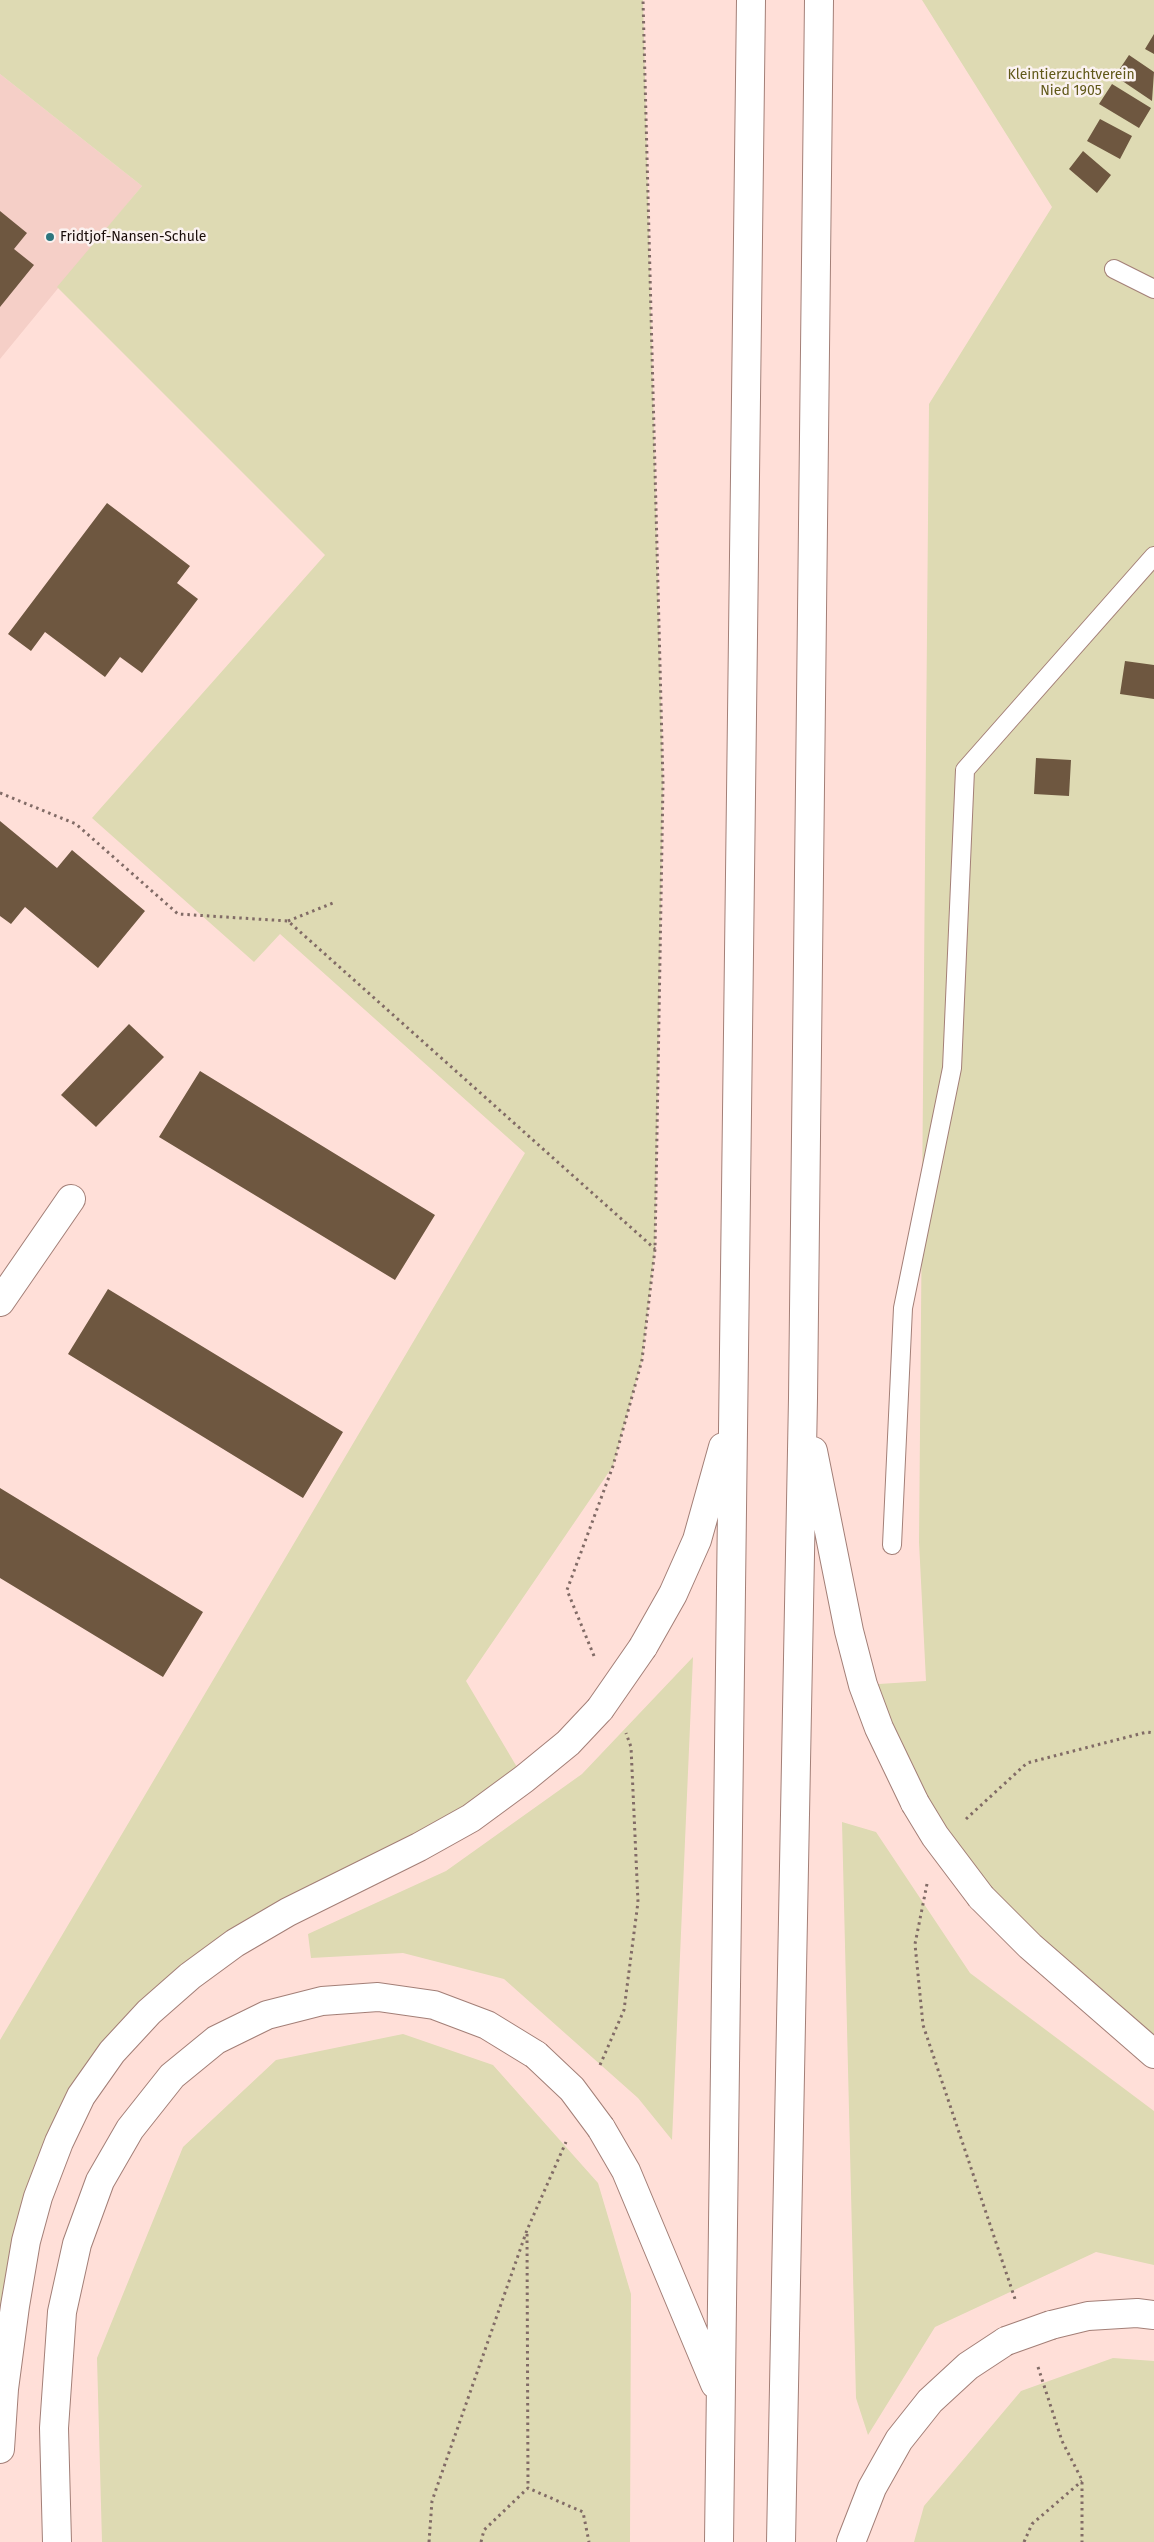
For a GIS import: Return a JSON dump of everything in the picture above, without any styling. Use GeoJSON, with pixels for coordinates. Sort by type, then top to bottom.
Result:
{"type":"FeatureCollection","features":[{"type":"Feature","properties":{"kind":"main road"},"geometry":{"type":"LineString","coordinates":[[719,2542],[751,0]]}},
{"type":"Feature","properties":{"kind":"main road"},"geometry":{"type":"LineString","coordinates":[[781,2542],[803,1398],[819,0]]}},
{"type":"Feature","properties":{"kind":"main road"},"geometry":{"type":"LineString","coordinates":[[0,1302],[71,1199]]}},
{"type":"Feature","properties":{"kind":"main road"},"geometry":{"type":"LineString","coordinates":[[803,1398],[849,1631],[863,1685],[879,1728],[915,1803],[935,1836],[981,1897],[1030,1946],[1154,2054]]}},
{"type":"Feature","properties":{"kind":"main road"},"geometry":{"type":"LineString","coordinates":[[0,2449],[4,2389],[15,2306],[26,2241],[38,2197],[59,2142],[82,2096],[112,2052],[149,2012],[190,1976],[235,1944],[288,1912],[419,1847],[471,1818],[568,1743],[600,1709],[643,1647],[673,1594],[697,1540],[733,1412]]}},
{"type":"Feature","properties":{"kind":"main road"},"geometry":{"type":"LineString","coordinates":[[57,2542],[55,2419],[62,2312],[77,2244],[100,2181],[130,2129],[172,2076],[216,2040],[267,2015],[322,2001],[378,1997],[434,2005],[487,2025],[536,2055],[572,2089],[602,2128],[626,2171],[720,2395]]}},
{"type":"Feature","properties":{"kind":"main road"},"geometry":{"type":"LineString","coordinates":[[851,2542],[872,2488],[900,2440],[930,2401],[968,2366],[1006,2341],[1051,2325],[1088,2316],[1137,2312],[1154,2315]]}},
{"type":"Feature","properties":{"kind":"lane"},"geometry":{"type":"LineString","coordinates":[[1114,269],[1154,289]]}},
{"type":"Feature","properties":{"kind":"lane"},"geometry":{"type":"LineString","coordinates":[[892,1546],[903,1308],[952,1068],[965,770],[1154,556]]}},
{"type":"Feature","properties":{"kind":"path"},"geometry":{"type":"LineString","coordinates":[[567,1590],[613,1466],[642,1360],[655,1249],[663,783],[644,0]]}},
{"type":"Feature","properties":{"kind":"path"},"geometry":{"type":"LineString","coordinates":[[0,793],[76,824],[178,914],[288,921],[333,903]]}},
{"type":"Feature","properties":{"kind":"path"},"geometry":{"type":"LineString","coordinates":[[288,921],[655,1249]]}},
{"type":"Feature","properties":{"kind":"path"},"geometry":{"type":"LineString","coordinates":[[963,1824],[968,1816],[1027,1763],[1147,1732],[1154,1733]]}},
{"type":"Feature","properties":{"kind":"path"},"geometry":{"type":"LineString","coordinates":[[927,1882],[915,1944],[923,2025],[1018,2308]]}},
{"type":"Feature","properties":{"kind":"path"},"geometry":{"type":"LineString","coordinates":[[481,2542],[484,2530],[528,2488],[527,2230]]}},
{"type":"Feature","properties":{"kind":"path"},"geometry":{"type":"LineString","coordinates":[[1037,2365],[1062,2441],[1082,2480],[1082,2542]]}},
{"type":"Feature","properties":{"kind":"path"},"geometry":{"type":"LineString","coordinates":[[1024,2542],[1032,2524],[1082,2480]]}},
{"type":"Feature","properties":{"kind":"path"},"geometry":{"type":"LineString","coordinates":[[528,2488],[583,2512],[589,2542]]}},
{"type":"Feature","properties":{"kind":"shaded area","name":"Fridtjof-Nansen-Schule"},"geometry":{"type":"Polygon","coordinates":[[[0,74],[142,186],[0,359],[0,74]]]}},
{"type":"Feature","properties":{"kind":"green space"},"geometry":{"type":"Polygon","coordinates":[[[0,0],[643,0],[663,783],[655,1249],[642,1360],[613,1466],[466,1681],[524,1779],[288,1912],[112,2052],[38,2197],[0,2449],[0,2040],[525,1153],[280,934],[254,962],[92,818],[325,555],[57,287],[142,186],[0,74],[0,0]]]}},
{"type":"Feature","properties":{"kind":"green space","name":"Kleintierzuchtverein Nied 1905"},"geometry":{"type":"Polygon","coordinates":[[[922,0],[1154,0],[1154,2054],[981,1897],[863,1685],[926,1681],[919,1542],[929,404],[1052,207],[922,0]]]}},
{"type":"Feature","properties":{"kind":"green space"},"geometry":{"type":"Polygon","coordinates":[[[693,1657],[672,2140],[638,2098],[504,1979],[403,1953],[311,1958],[308,1934],[446,1871],[582,1774],[693,1657]]]}},
{"type":"Feature","properties":{"kind":"green space"},"geometry":{"type":"Polygon","coordinates":[[[842,1822],[876,1832],[970,1973],[1154,2111],[1154,2265],[1096,2252],[935,2327],[868,2435],[856,2398],[842,1822]]]}},
{"type":"Feature","properties":{"kind":"green space"},"geometry":{"type":"Polygon","coordinates":[[[403,2034],[493,2065],[598,2183],[631,2294],[630,2542],[102,2542],[97,2358],[183,2147],[276,2060],[403,2034]]]}},
{"type":"Feature","properties":{"kind":"green space"},"geometry":{"type":"Polygon","coordinates":[[[1113,2358],[1154,2361],[1154,2542],[914,2542],[924,2506],[1021,2391],[1113,2358]]]}},
{"type":"Feature","properties":{"kind":"building"},"geometry":{"type":"Polygon","coordinates":[[[1154,34],[1154,54],[1145,49],[1154,34]]]}},
{"type":"Feature","properties":{"kind":"building"},"geometry":{"type":"Polygon","coordinates":[[[1129,55],[1154,72],[1152,101],[1115,76],[1129,55]]]}},
{"type":"Feature","properties":{"kind":"building"},"geometry":{"type":"Polygon","coordinates":[[[1112,84],[1151,108],[1139,128],[1099,104],[1112,84]]]}},
{"type":"Feature","properties":{"kind":"building"},"geometry":{"type":"Polygon","coordinates":[[[1100,119],[1132,136],[1120,159],[1087,141],[1100,119]]]}},
{"type":"Feature","properties":{"kind":"building"},"geometry":{"type":"Polygon","coordinates":[[[1083,151],[1111,175],[1097,193],[1069,169],[1083,151]]]}},
{"type":"Feature","properties":{"kind":"building"},"geometry":{"type":"Polygon","coordinates":[[[0,211],[27,233],[14,249],[34,265],[0,307],[0,211]]]}},
{"type":"Feature","properties":{"kind":"building"},"geometry":{"type":"Polygon","coordinates":[[[107,503],[190,566],[177,583],[198,599],[142,673],[120,657],[105,677],[45,632],[31,651],[8,634],[107,503]]]}},
{"type":"Feature","properties":{"kind":"building"},"geometry":{"type":"Polygon","coordinates":[[[1125,661],[1154,665],[1154,699],[1120,694],[1125,661]]]}},
{"type":"Feature","properties":{"kind":"building"},"geometry":{"type":"Polygon","coordinates":[[[1036,758],[1071,760],[1069,796],[1034,794],[1036,758]]]}},
{"type":"Feature","properties":{"kind":"building"},"geometry":{"type":"Polygon","coordinates":[[[0,821],[57,868],[72,850],[145,911],[98,968],[25,907],[11,924],[0,916],[0,821]]]}},
{"type":"Feature","properties":{"kind":"building"},"geometry":{"type":"Polygon","coordinates":[[[129,1024],[164,1057],[96,1127],[61,1095],[129,1024]]]}},
{"type":"Feature","properties":{"kind":"building"},"geometry":{"type":"Polygon","coordinates":[[[200,1071],[435,1215],[395,1280],[159,1137],[200,1071]]]}},
{"type":"Feature","properties":{"kind":"building"},"geometry":{"type":"Polygon","coordinates":[[[108,1289],[343,1432],[303,1498],[68,1354],[108,1289]]]}},
{"type":"Feature","properties":{"kind":"building"},"geometry":{"type":"Polygon","coordinates":[[[0,1488],[203,1612],[163,1677],[0,1578],[0,1488]]]}},
{"type":"Feature","properties":{"kind":"place","name":"Fridtjof-Nansen-Schule"},"geometry":{"type":"Point","coordinates":[50,237]}}]}
